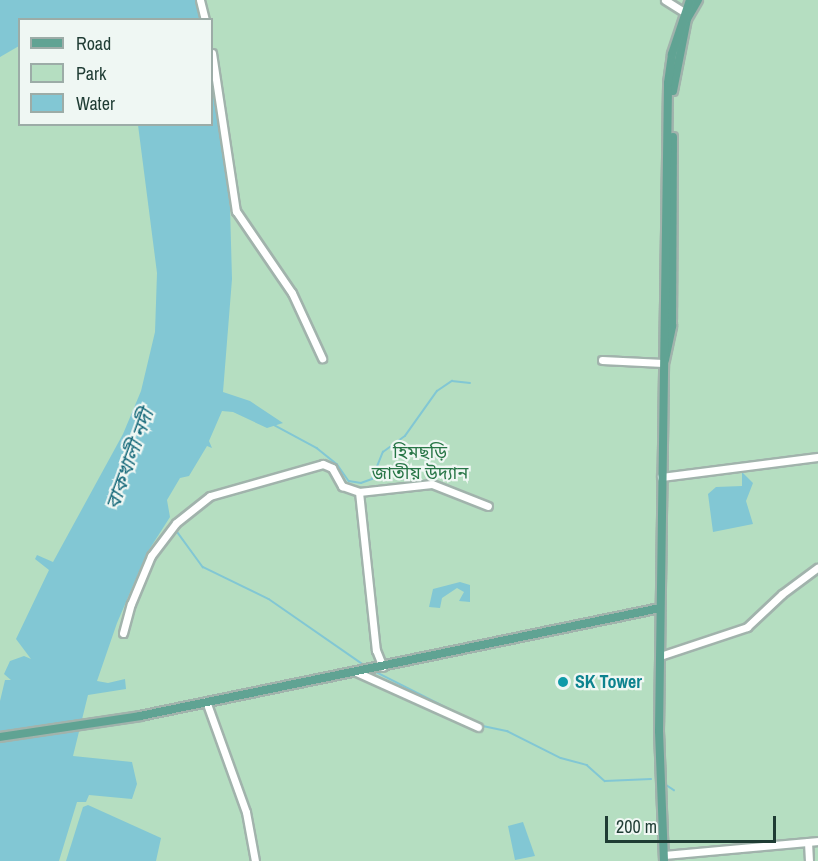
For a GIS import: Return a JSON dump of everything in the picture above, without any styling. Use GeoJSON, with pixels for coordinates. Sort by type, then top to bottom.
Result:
{"type":"FeatureCollection","features":[{"type":"Feature","properties":{"kind":"main road"},"geometry":{"type":"LineString","coordinates":[[664,858],[660,608],[668,83],[684,12],[690,0]]}},
{"type":"Feature","properties":{"kind":"main road"},"geometry":{"type":"LineString","coordinates":[[663,363],[672,327],[674,83],[687,19],[698,0]]}},
{"type":"Feature","properties":{"kind":"main road"},"geometry":{"type":"LineString","coordinates":[[0,737],[140,716],[660,608]]}},
{"type":"Feature","properties":{"kind":"street"},"geometry":{"type":"LineString","coordinates":[[201,0],[205,18]]}},
{"type":"Feature","properties":{"kind":"street"},"geometry":{"type":"LineString","coordinates":[[665,0],[684,12]]}},
{"type":"Feature","properties":{"kind":"street"},"geometry":{"type":"LineString","coordinates":[[213,60],[236,211],[292,293],[322,358]]}},
{"type":"Feature","properties":{"kind":"street"},"geometry":{"type":"LineString","coordinates":[[602,360],[663,363]]}},
{"type":"Feature","properties":{"kind":"street"},"geometry":{"type":"LineString","coordinates":[[661,477],[818,457]]}},
{"type":"Feature","properties":{"kind":"street"},"geometry":{"type":"LineString","coordinates":[[123,633],[131,604],[151,556],[176,523],[210,496],[323,464],[332,468],[342,486],[359,492],[432,484],[488,506]]}},
{"type":"Feature","properties":{"kind":"street"},"geometry":{"type":"LineString","coordinates":[[359,492],[376,650],[381,667]]}},
{"type":"Feature","properties":{"kind":"street"},"geometry":{"type":"LineString","coordinates":[[660,656],[747,627],[817,568]]}},
{"type":"Feature","properties":{"kind":"street"},"geometry":{"type":"LineString","coordinates":[[354,671],[478,727]]}},
{"type":"Feature","properties":{"kind":"street"},"geometry":{"type":"LineString","coordinates":[[206,701],[246,813],[255,861]]}},
{"type":"Feature","properties":{"kind":"street"},"geometry":{"type":"LineString","coordinates":[[664,858],[818,841]]}},
{"type":"Feature","properties":{"kind":"street"},"geometry":{"type":"LineString","coordinates":[[808,842],[809,861]]}},
{"type":"Feature","properties":{"kind":"green space","name":"হিমছড়ি জাতীয় উদ্যান"},"geometry":{"type":"Polygon","coordinates":[[[0,0],[818,0],[818,861],[0,861],[0,0]]]}},
{"type":"Feature","properties":{"kind":"water"},"geometry":{"type":"Polygon","coordinates":[[[0,0],[195,0],[200,18],[18,18],[18,47],[0,57],[0,0]]]}},
{"type":"Feature","properties":{"kind":"water","name":"বাকখালী নদী"},"geometry":{"type":"Polygon","coordinates":[[[213,84],[230,207],[232,279],[223,392],[250,401],[283,423],[267,428],[233,412],[222,411],[209,441],[212,448],[207,446],[189,476],[180,478],[167,500],[170,517],[147,553],[117,623],[97,681],[108,683],[125,679],[126,689],[88,695],[73,756],[132,762],[137,784],[132,799],[89,795],[86,802],[77,802],[59,861],[0,861],[0,701],[5,680],[11,680],[4,674],[10,661],[24,656],[31,659],[16,639],[49,570],[35,559],[37,555],[53,562],[123,434],[141,391],[155,332],[157,273],[138,126],[213,126],[213,84]]]}},
{"type":"Feature","properties":{"kind":"water"},"geometry":{"type":"Polygon","coordinates":[[[742,472],[753,483],[746,501],[753,524],[713,532],[708,494],[716,487],[742,486],[742,472]]]}},
{"type":"Feature","properties":{"kind":"water"},"geometry":{"type":"Polygon","coordinates":[[[460,582],[470,585],[470,602],[459,601],[464,592],[457,588],[442,598],[440,608],[429,607],[433,589],[460,582]]]}},
{"type":"Feature","properties":{"kind":"water"},"geometry":{"type":"Polygon","coordinates":[[[88,805],[161,838],[156,861],[66,861],[83,807],[88,805]]]}},
{"type":"Feature","properties":{"kind":"water"},"geometry":{"type":"Polygon","coordinates":[[[523,822],[535,856],[515,860],[508,826],[523,822]]]}},
{"type":"Feature","properties":{"kind":"waterway"},"geometry":{"type":"LineString","coordinates":[[274,425],[317,448],[337,464],[349,481],[361,483],[372,479],[383,452],[405,436],[437,391],[452,381],[470,383]]}},
{"type":"Feature","properties":{"kind":"waterway"},"geometry":{"type":"LineString","coordinates":[[176,530],[203,567],[269,599],[364,665]]}},
{"type":"Feature","properties":{"kind":"waterway"},"geometry":{"type":"LineString","coordinates":[[374,671],[483,726],[507,731],[561,758],[587,765],[605,781],[651,779]]}},
{"type":"Feature","properties":{"kind":"waterway"},"geometry":{"type":"LineString","coordinates":[[665,784],[674,790]]}},
{"type":"Feature","properties":{"kind":"place","name":"SK Tower"},"geometry":{"type":"Point","coordinates":[563,682]}}]}
